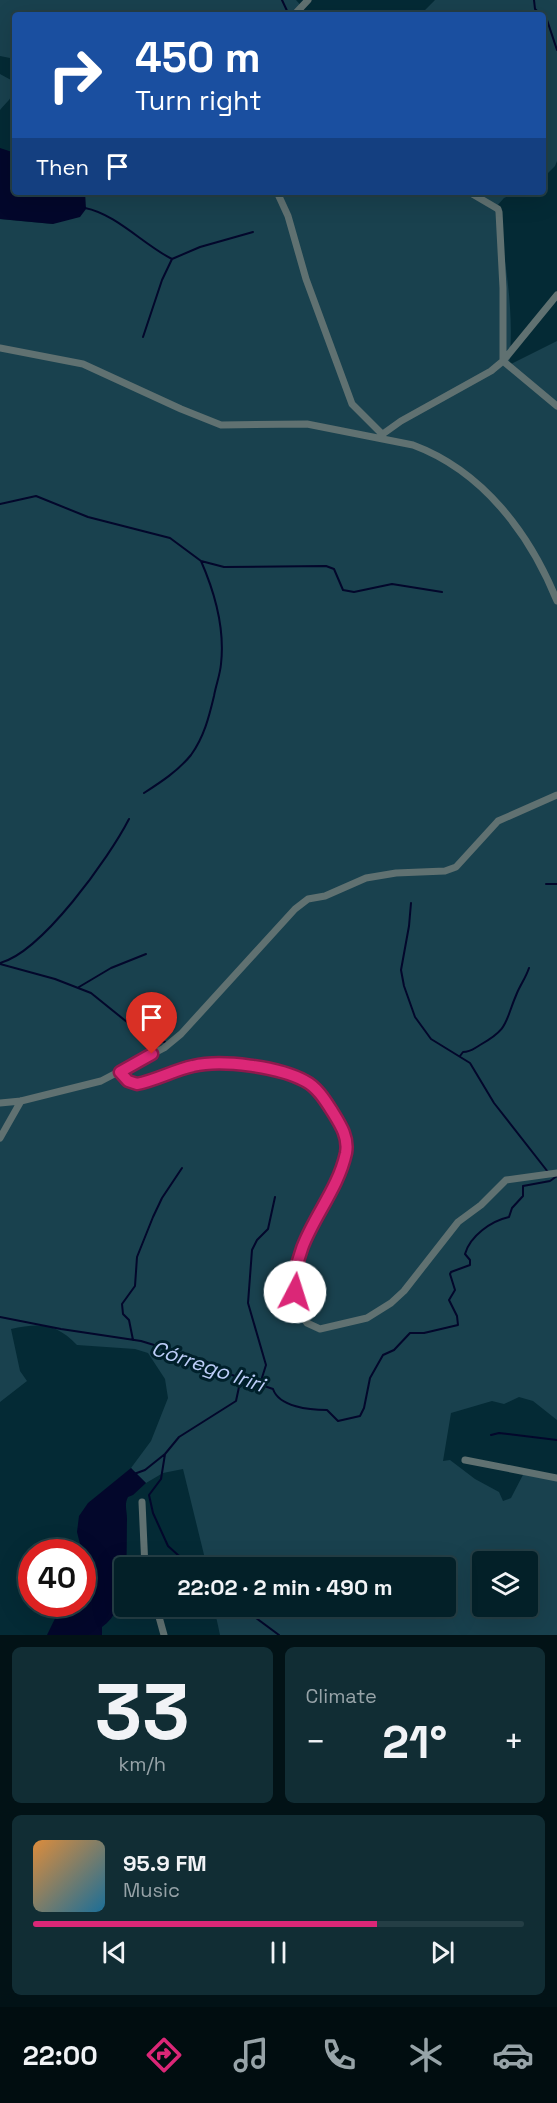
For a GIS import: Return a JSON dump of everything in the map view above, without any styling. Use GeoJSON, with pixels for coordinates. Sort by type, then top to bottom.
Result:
{"type":"FeatureCollection","features":[{"type":"Feature","properties":{"kind":"street"},"geometry":{"type":"LineString","coordinates":[[297,12],[308,0]]}},
{"type":"Feature","properties":{"kind":"street"},"geometry":{"type":"LineString","coordinates":[[278,195],[288,216],[306,279],[352,404],[380,436]]}},
{"type":"Feature","properties":{"kind":"street"},"geometry":{"type":"LineString","coordinates":[[475,195],[499,212],[504,298],[503,361]]}},
{"type":"Feature","properties":{"kind":"street"},"geometry":{"type":"LineString","coordinates":[[380,436],[401,421],[490,371],[503,361],[557,295]]}},
{"type":"Feature","properties":{"kind":"street"},"geometry":{"type":"LineString","coordinates":[[0,348],[83,364],[181,409],[221,424],[308,424],[380,436],[429,451],[464,471],[501,507],[541,563],[557,601]]}},
{"type":"Feature","properties":{"kind":"street"},"geometry":{"type":"LineString","coordinates":[[503,361],[557,406]]}},
{"type":"Feature","properties":{"kind":"street"},"geometry":{"type":"LineString","coordinates":[[0,1103],[21,1101],[52,1092],[83,1087],[120,1072],[164,1048],[181,1034],[295,909],[308,899],[325,896],[366,878],[396,873],[446,872],[456,867],[498,821],[557,795]]}},
{"type":"Feature","properties":{"kind":"street"},"geometry":{"type":"LineString","coordinates":[[120,1072],[128,1081],[137,1084],[196,1065],[237,1065],[304,1080],[321,1094],[341,1128],[347,1145],[346,1154],[334,1184],[316,1215],[298,1257],[295,1286],[299,1311],[307,1323],[320,1329],[367,1318],[392,1303],[458,1222],[481,1205],[506,1180],[557,1173]]}},
{"type":"Feature","properties":{"kind":"street"},"geometry":{"type":"LineString","coordinates":[[0,1138],[21,1101]]}},
{"type":"Feature","properties":{"kind":"street"},"geometry":{"type":"LineString","coordinates":[[465,1460],[557,1478]]}},
{"type":"Feature","properties":{"kind":"street"},"geometry":{"type":"LineString","coordinates":[[142,1502],[144,1557]]}},
{"type":"Feature","properties":{"kind":"street"},"geometry":{"type":"LineString","coordinates":[[159,1617],[164,1635]]}},
{"type":"Feature","properties":{"kind":"shaded area"},"geometry":{"type":"Polygon","coordinates":[[[0,0],[296,0],[304,9],[300,12],[12,12],[12,58],[0,56],[0,0]]]}},
{"type":"Feature","properties":{"kind":"shaded area"},"geometry":{"type":"Polygon","coordinates":[[[435,0],[557,0],[557,161],[546,175],[546,12],[423,12],[435,0]]]}},
{"type":"Feature","properties":{"kind":"shaded area"},"geometry":{"type":"Polygon","coordinates":[[[0,74],[11,80],[12,95],[0,110],[0,74]]]}},
{"type":"Feature","properties":{"kind":"shaded area"},"geometry":{"type":"Polygon","coordinates":[[[0,148],[12,152],[12,195],[85,195],[86,209],[80,217],[53,224],[0,219],[0,148]]]}},
{"type":"Feature","properties":{"kind":"shaded area"},"geometry":{"type":"Polygon","coordinates":[[[82,195],[510,195],[504,198],[496,207],[510,306],[509,365],[557,341],[557,1420],[533,1401],[519,1397],[504,1404],[492,1401],[451,1413],[443,1461],[450,1460],[475,1479],[499,1492],[503,1501],[511,1498],[526,1469],[557,1476],[557,1635],[220,1635],[216,1617],[456,1617],[456,1557],[205,1557],[183,1469],[163,1473],[146,1483],[131,1468],[151,1441],[168,1398],[165,1379],[148,1353],[135,1349],[77,1345],[62,1332],[47,1326],[11,1329],[20,1371],[27,1381],[0,1402],[0,219],[53,224],[82,195]]]}},
{"type":"Feature","properties":{"kind":"shaded area"},"geometry":{"type":"Polygon","coordinates":[[[131,1468],[146,1483],[128,1497],[126,1503],[126,1557],[114,1557],[114,1613],[102,1627],[102,1635],[47,1635],[56,1617],[96,1617],[96,1539],[79,1539],[77,1532],[79,1516],[88,1503],[131,1468]]]}},
{"type":"Feature","properties":{"kind":"waterway"},"geometry":{"type":"LineString","coordinates":[[282,0],[288,12]]}},
{"type":"Feature","properties":{"kind":"waterway"},"geometry":{"type":"LineString","coordinates":[[534,0],[535,9],[538,12]]}},
{"type":"Feature","properties":{"kind":"waterway"},"geometry":{"type":"LineString","coordinates":[[546,19],[557,50]]}},
{"type":"Feature","properties":{"kind":"waterway"},"geometry":{"type":"LineString","coordinates":[[85,208],[119,223],[172,259]]}},
{"type":"Feature","properties":{"kind":"waterway"},"geometry":{"type":"LineString","coordinates":[[143,337],[162,280],[172,259],[200,247],[253,232]]}},
{"type":"Feature","properties":{"kind":"waterway"},"geometry":{"type":"LineString","coordinates":[[0,504],[36,496],[88,517],[170,538],[201,561],[224,567],[326,566],[334,569],[343,590],[354,592],[392,584],[442,592]]}},
{"type":"Feature","properties":{"kind":"waterway"},"geometry":{"type":"LineString","coordinates":[[144,793],[175,771],[191,755],[203,734],[212,704],[220,668],[222,638],[215,598],[201,561]]}},
{"type":"Feature","properties":{"kind":"waterway"},"geometry":{"type":"LineString","coordinates":[[0,963],[17,955],[35,941],[73,902],[129,819]]}},
{"type":"Feature","properties":{"kind":"waterway"},"geometry":{"type":"LineString","coordinates":[[546,884],[557,884]]}},
{"type":"Feature","properties":{"kind":"waterway"},"geometry":{"type":"LineString","coordinates":[[411,903],[401,970],[415,1017],[431,1039],[470,1063],[494,1103],[548,1172]]}},
{"type":"Feature","properties":{"kind":"waterway"},"geometry":{"type":"LineString","coordinates":[[79,987],[111,968],[146,954]]}},
{"type":"Feature","properties":{"kind":"waterway"},"geometry":{"type":"LineString","coordinates":[[0,964],[55,979],[91,993],[148,1039],[165,1042]]}},
{"type":"Feature","properties":{"kind":"waterway"},"geometry":{"type":"LineString","coordinates":[[460,1056],[463,1052],[472,1050],[490,1039],[505,1024],[529,968]]}},
{"type":"Feature","properties":{"kind":"waterway"},"geometry":{"type":"LineString","coordinates":[[133,1340],[129,1320],[123,1314],[122,1304],[135,1286],[137,1257],[153,1217],[162,1198],[182,1168]]}},
{"type":"Feature","properties":{"kind":"waterway","name":"Córrego Iriri"},"geometry":{"type":"LineString","coordinates":[[0,1317],[141,1341],[203,1360],[232,1375],[273,1389],[276,1395],[288,1404],[327,1410],[338,1421],[360,1416],[364,1408],[370,1378],[383,1355],[394,1350],[410,1333],[424,1333],[458,1325],[457,1316],[449,1300],[455,1290],[450,1274],[470,1265],[470,1260],[465,1254],[471,1241],[488,1226],[509,1217],[512,1208],[523,1196],[523,1186],[550,1181],[557,1176]]}},
{"type":"Feature","properties":{"kind":"waterway"},"geometry":{"type":"LineString","coordinates":[[260,1384],[266,1365],[248,1303],[252,1250],[257,1240],[268,1229],[275,1197]]}},
{"type":"Feature","properties":{"kind":"waterway"},"geometry":{"type":"LineString","coordinates":[[134,1474],[145,1470],[165,1454],[179,1437],[236,1401],[239,1387],[248,1380]]}},
{"type":"Feature","properties":{"kind":"waterway"},"geometry":{"type":"LineString","coordinates":[[491,1435],[499,1433],[557,1440]]}},
{"type":"Feature","properties":{"kind":"waterway"},"geometry":{"type":"LineString","coordinates":[[165,1454],[161,1479],[149,1495],[153,1513],[168,1546],[181,1557]]}},
{"type":"Feature","properties":{"kind":"waterway"},"geometry":{"type":"LineString","coordinates":[[255,1617],[279,1635]]}},
{"type":"Feature","properties":{"kind":"route"},"geometry":{"type":"LineString","coordinates":[[152,1054],[120,1072],[128,1081],[137,1084],[196,1065],[217,1064],[257,1068],[304,1080],[321,1094],[331,1110],[346,1137],[346,1154],[334,1184],[303,1243],[298,1257],[295,1292]]}}]}
